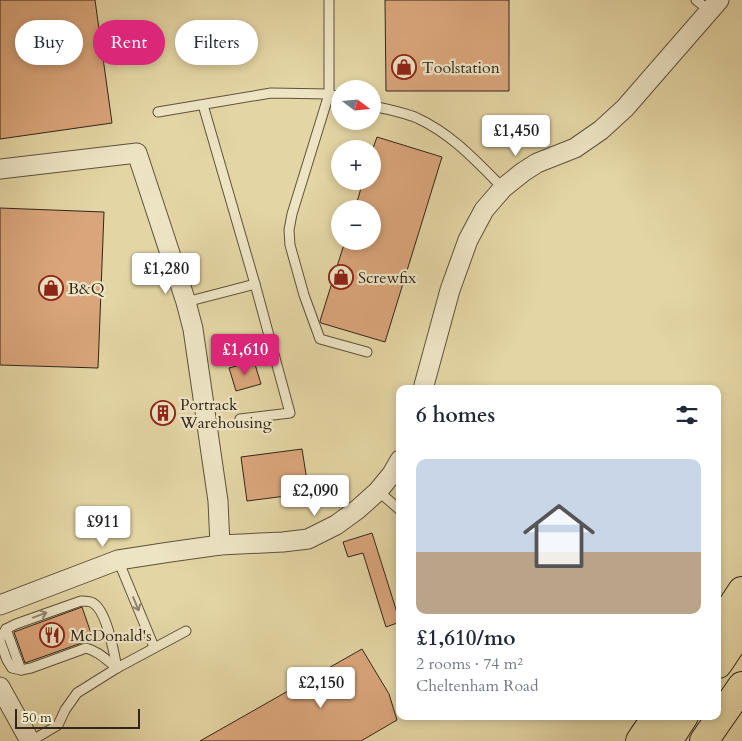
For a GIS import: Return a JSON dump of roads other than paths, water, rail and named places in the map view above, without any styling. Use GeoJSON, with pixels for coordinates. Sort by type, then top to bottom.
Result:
{"type":"FeatureCollection","features":[{"type":"Feature","properties":{"kind":"highway"},"geometry":{"type":"LineString","coordinates":[[721,622],[742,591]]}},
{"type":"Feature","properties":{"kind":"highway"},"geometry":{"type":"LineString","coordinates":[[721,660],[742,628]]}},
{"type":"Feature","properties":{"kind":"highway"},"geometry":{"type":"LineString","coordinates":[[721,716],[742,686]]}},
{"type":"Feature","properties":{"kind":"highway"},"geometry":{"type":"LineString","coordinates":[[725,741],[742,716]]}},
{"type":"Feature","properties":{"kind":"highway"},"geometry":{"type":"LineString","coordinates":[[640,741],[654,720]]}},
{"type":"Feature","properties":{"kind":"highway"},"geometry":{"type":"LineString","coordinates":[[668,741],[681,720]]}},
{"type":"Feature","properties":{"kind":"highway"},"geometry":{"type":"LineString","coordinates":[[704,741],[719,720]]}},
{"type":"Feature","properties":{"kind":"street"},"geometry":{"type":"LineString","coordinates":[[424,385],[450,290],[468,240],[484,210],[503,188],[523,172],[574,148],[601,130],[624,108],[709,4]]}},
{"type":"Feature","properties":{"kind":"street"},"geometry":{"type":"LineString","coordinates":[[0,169],[137,153],[186,302],[193,329],[218,502],[220,545]]}},
{"type":"Feature","properties":{"kind":"street"},"geometry":{"type":"LineString","coordinates":[[0,606],[118,560],[220,545],[308,539],[336,525],[358,509],[378,491],[396,467]]}},
{"type":"Feature","properties":{"kind":"street"},"geometry":{"type":"LineString","coordinates":[[0,687],[30,741]]}},
{"type":"Feature","properties":{"kind":"lane"},"geometry":{"type":"LineString","coordinates":[[329,0],[329,94],[292,214],[289,230],[290,245],[304,295],[320,339],[367,352]]}},
{"type":"Feature","properties":{"kind":"lane"},"geometry":{"type":"LineString","coordinates":[[158,112],[271,93],[329,94]]}},
{"type":"Feature","properties":{"kind":"lane"},"geometry":{"type":"LineString","coordinates":[[203,105],[255,284],[290,414],[240,420]]}},
{"type":"Feature","properties":{"kind":"lane"},"geometry":{"type":"LineString","coordinates":[[381,108],[416,117],[438,129],[460,145],[503,188]]}},
{"type":"Feature","properties":{"kind":"lane"},"geometry":{"type":"LineString","coordinates":[[186,302],[255,284]]}},
{"type":"Feature","properties":{"kind":"lane"},"geometry":{"type":"LineString","coordinates":[[378,491],[396,507]]}},
{"type":"Feature","properties":{"kind":"lane"},"geometry":{"type":"LineString","coordinates":[[118,560],[154,647]]}},
{"type":"Feature","properties":{"kind":"lane"},"geometry":{"type":"LineString","coordinates":[[81,601],[92,602],[100,609],[113,646],[116,668],[101,654],[86,648],[31,668],[21,670],[12,668],[0,640],[6,629],[81,601]]}},
{"type":"Feature","properties":{"kind":"lane"},"geometry":{"type":"LineString","coordinates":[[6,629],[21,670]]}},
{"type":"Feature","properties":{"kind":"lane"},"geometry":{"type":"LineString","coordinates":[[30,741],[58,725],[77,692],[116,668],[186,631]]}},
{"type":"Feature","properties":{"kind":"place","name":"Toolstation"},"geometry":{"type":"Point","coordinates":[404,67]}},
{"type":"Feature","properties":{"kind":"place","name":"Screwfix"},"geometry":{"type":"Point","coordinates":[341,277]}},
{"type":"Feature","properties":{"kind":"place","name":"B&Q"},"geometry":{"type":"Point","coordinates":[51,288]}},
{"type":"Feature","properties":{"kind":"place","name":"Portrack Warehousing"},"geometry":{"type":"Point","coordinates":[163,413]}},
{"type":"Feature","properties":{"kind":"place","name":"McDonald's"},"geometry":{"type":"Point","coordinates":[52,635]}}]}
